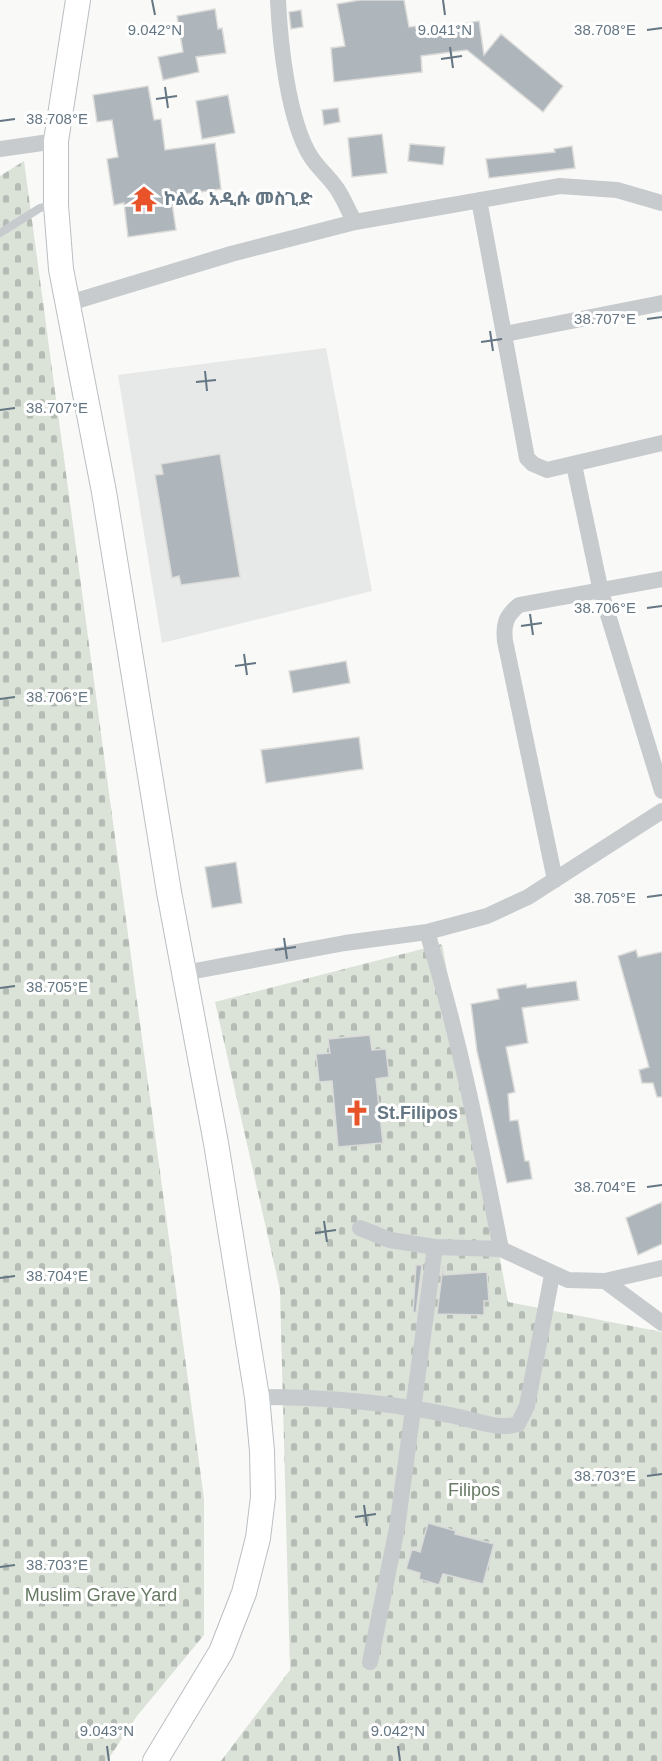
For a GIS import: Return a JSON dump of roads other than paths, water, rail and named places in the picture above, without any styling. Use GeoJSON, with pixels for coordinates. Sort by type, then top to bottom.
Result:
{"type":"FeatureCollection","features":[{"type":"Feature","properties":{"kind":"street"},"geometry":{"type":"LineString","coordinates":[[78,0],[56,141],[56,205],[66,304],[104,492],[169,891],[216,1143],[257,1397],[263,1497],[253,1565],[221,1652],[155,1761]]}},
{"type":"Feature","properties":{"kind":"street"},"geometry":{"type":"LineString","coordinates":[[278,0],[280,35],[291,95],[303,141],[311,157],[336,187],[354,222]]}},
{"type":"Feature","properties":{"kind":"street"},"geometry":{"type":"LineString","coordinates":[[0,149],[56,141]]}},
{"type":"Feature","properties":{"kind":"street"},"geometry":{"type":"LineString","coordinates":[[66,304],[221,257],[354,222],[560,186],[581,185],[617,190],[662,203]]}},
{"type":"Feature","properties":{"kind":"street"},"geometry":{"type":"LineString","coordinates":[[479,200],[528,458],[533,464],[547,470],[662,443]]}},
{"type":"Feature","properties":{"kind":"street"},"geometry":{"type":"LineString","coordinates":[[505,334],[662,303]]}},
{"type":"Feature","properties":{"kind":"street"},"geometry":{"type":"LineString","coordinates":[[574,465],[601,592],[662,791]]}},
{"type":"Feature","properties":{"kind":"street"},"geometry":{"type":"LineString","coordinates":[[555,880],[505,641],[505,622],[508,615],[519,605],[601,592],[662,579]]}},
{"type":"Feature","properties":{"kind":"street"},"geometry":{"type":"LineString","coordinates":[[184,973],[345,943],[427,932],[504,910],[662,811]]}},
{"type":"Feature","properties":{"kind":"street"},"geometry":{"type":"LineString","coordinates":[[427,932],[445,989],[474,1108],[501,1249]]}},
{"type":"Feature","properties":{"kind":"street"},"geometry":{"type":"LineString","coordinates":[[360,1228],[390,1240],[435,1247],[501,1249],[568,1281],[604,1281],[662,1268]]}},
{"type":"Feature","properties":{"kind":"street"},"geometry":{"type":"LineString","coordinates":[[370,1662],[397,1528],[435,1247]]}},
{"type":"Feature","properties":{"kind":"street"},"geometry":{"type":"LineString","coordinates":[[257,1397],[350,1399],[412,1406],[497,1425],[518,1424],[529,1397],[552,1275]]}},
{"type":"Feature","properties":{"kind":"street"},"geometry":{"type":"LineString","coordinates":[[604,1281],[662,1323]]}},
{"type":"Feature","properties":{"kind":"lane"},"geometry":{"type":"LineString","coordinates":[[0,233],[40,208],[56,205]]}},
{"type":"Feature","properties":{"kind":"place","name":"ኮልፌ አዲሱ መስጊድ"},"geometry":{"type":"Point","coordinates":[144,199]}},
{"type":"Feature","properties":{"kind":"place","name":"St.Filipos"},"geometry":{"type":"Point","coordinates":[357,1113]}},
{"type":"Feature","properties":{"kind":"park label","name":"Filipos"},"geometry":{"type":"Point","coordinates":[474,1490]}},
{"type":"Feature","properties":{"kind":"park label","name":"Muslim Grave Yard"},"geometry":{"type":"Point","coordinates":[101,1595]}}]}
